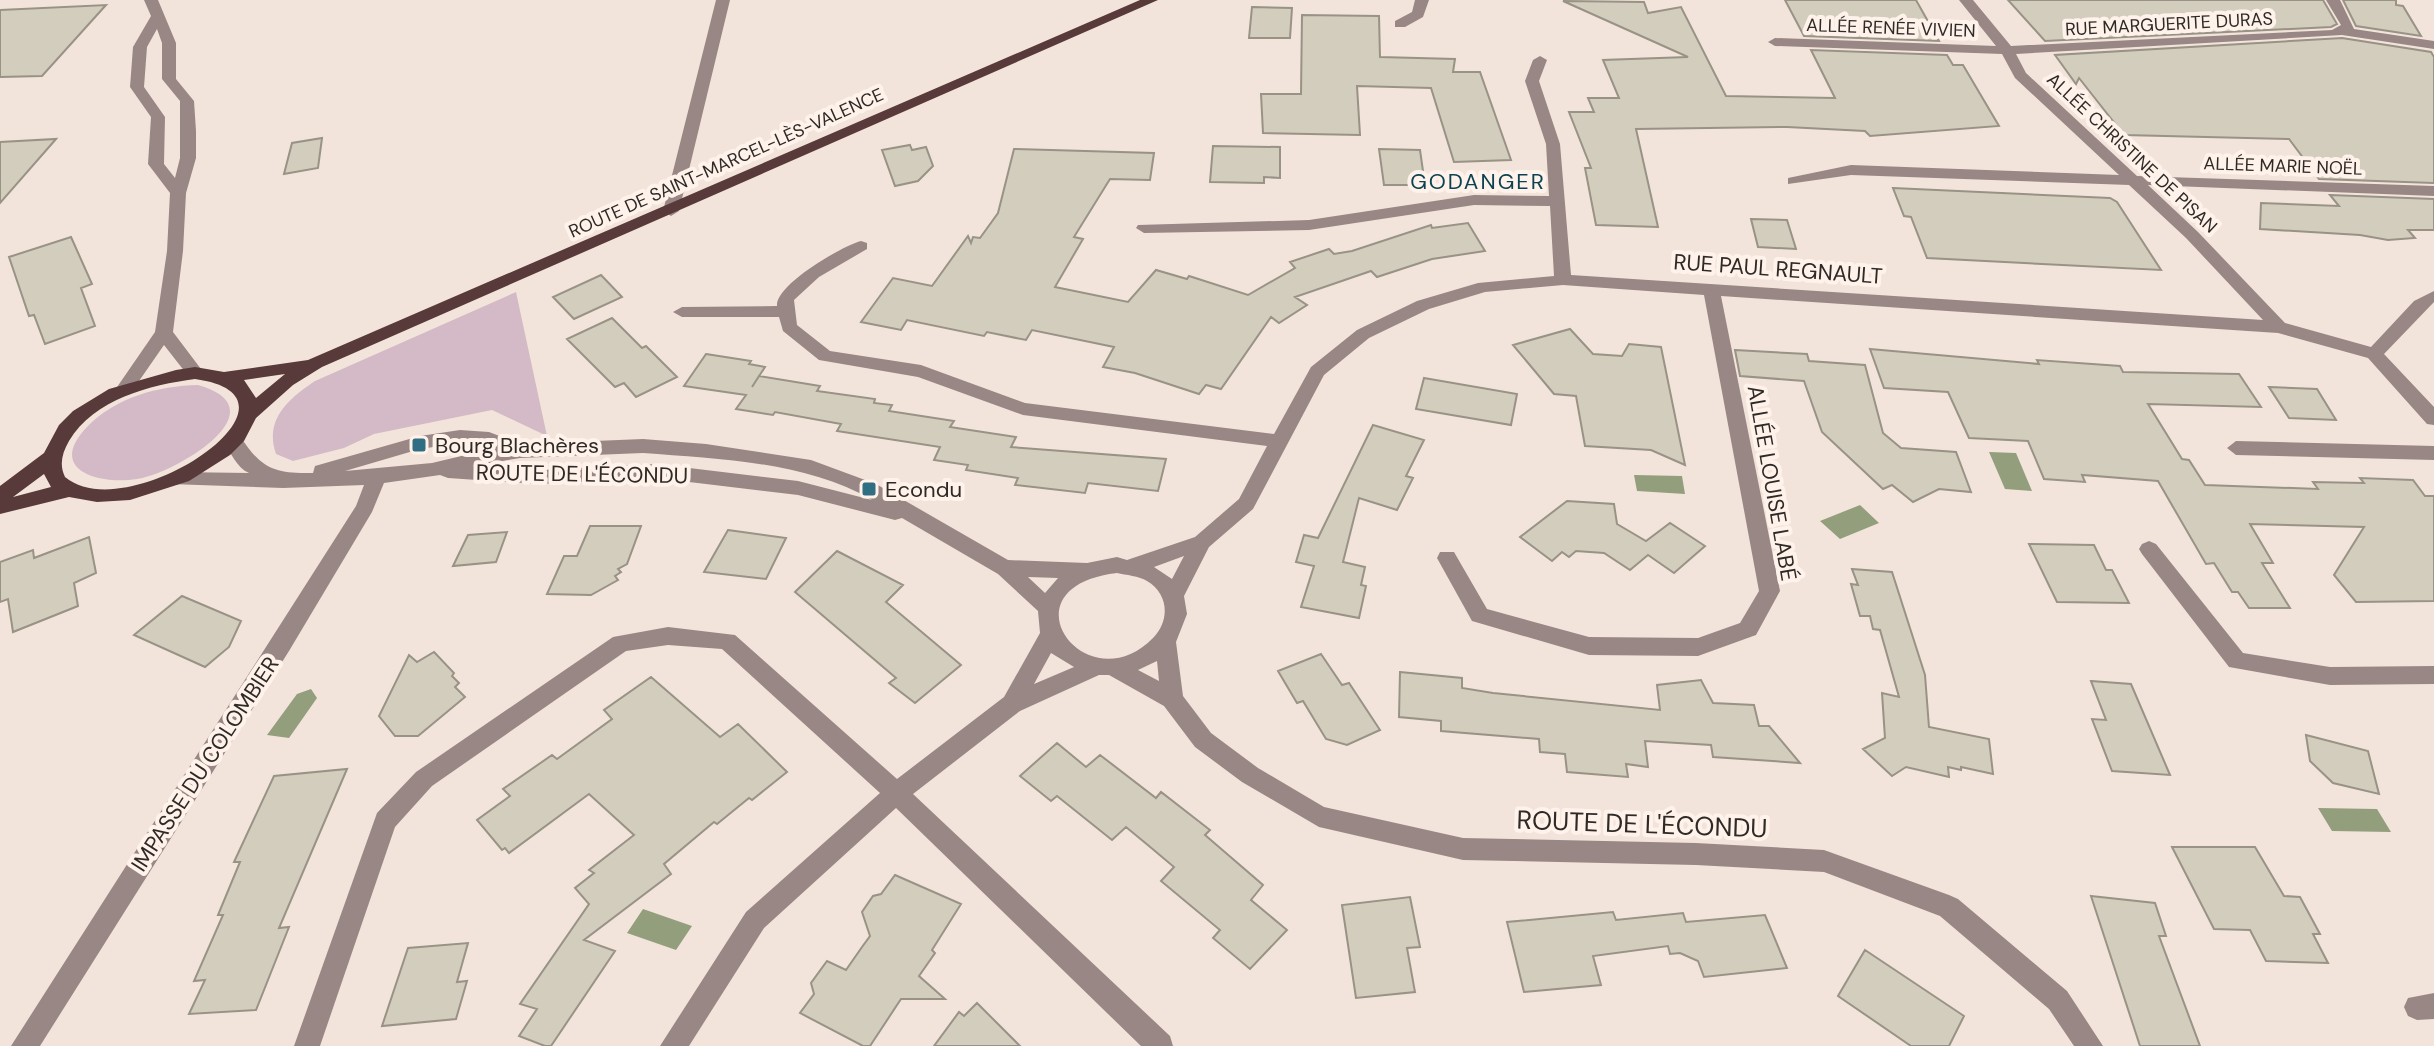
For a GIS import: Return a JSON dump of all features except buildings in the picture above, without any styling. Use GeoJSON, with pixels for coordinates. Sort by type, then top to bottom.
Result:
{"type":"FeatureCollection","features":[{"type":"Feature","properties":{"kind":"main road","name":"ROUTE DE SAINT-MARCEL-LÈS-VALENCE"},"geometry":{"type":"LineString","coordinates":[[233,441],[250,413],[287,381],[316,363],[1151,0]]}},
{"type":"Feature","properties":{"kind":"main road","name":"ROUTE DE SAINT-MARCEL-LÈS-VALENCE"},"geometry":{"type":"LineString","coordinates":[[51,458],[59,439],[75,421],[124,390],[148,381],[195,373],[227,377],[316,363]]}},
{"type":"Feature","properties":{"kind":"main road"},"geometry":{"type":"LineString","coordinates":[[227,377],[246,391],[250,413]]}},
{"type":"Feature","properties":{"kind":"main road"},"geometry":{"type":"LineString","coordinates":[[51,458],[58,482],[69,490],[118,496],[177,479],[209,462],[233,441]]}},
{"type":"Feature","properties":{"kind":"main road"},"geometry":{"type":"LineString","coordinates":[[0,496],[51,458]]}},
{"type":"Feature","properties":{"kind":"main road"},"geometry":{"type":"LineString","coordinates":[[0,507],[69,490]]}},
{"type":"Feature","properties":{"kind":"street"},"geometry":{"type":"LineString","coordinates":[[124,390],[164,333],[175,251],[178,193],[188,158],[187,101],[169,79],[169,43],[151,0]]}},
{"type":"Feature","properties":{"kind":"street"},"geometry":{"type":"LineString","coordinates":[[671,211],[723,0]]}},
{"type":"Feature","properties":{"kind":"street"},"geometry":{"type":"LineString","coordinates":[[1400,24],[1418,14],[1422,0]]}},
{"type":"Feature","properties":{"kind":"street","name":"ALLÉE CHRISTINE DE PISAN"},"geometry":{"type":"LineString","coordinates":[[1966,0],[2007,50],[2020,75],[2131,182],[2192,235],[2279,327]]}},
{"type":"Feature","properties":{"kind":"street"},"geometry":{"type":"LineString","coordinates":[[2333,0],[2349,27],[2341,31]]}},
{"type":"Feature","properties":{"kind":"street"},"geometry":{"type":"LineString","coordinates":[[157,17],[140,47],[137,87],[158,117],[156,164],[178,193]]}},
{"type":"Feature","properties":{"kind":"street","name":"RUE MARGUERITE DURAS"},"geometry":{"type":"LineString","coordinates":[[2007,50],[2334,34],[2341,31],[2434,45]]}},
{"type":"Feature","properties":{"kind":"street","name":"ALLÉE RENÉE VIVIEN"},"geometry":{"type":"LineString","coordinates":[[1775,42],[2007,50]]}},
{"type":"Feature","properties":{"kind":"street"},"geometry":{"type":"LineString","coordinates":[[1540,60],[1532,81],[1553,144],[1563,280]]}},
{"type":"Feature","properties":{"kind":"street","name":"ALLÉE MARIE NOËL"},"geometry":{"type":"LineString","coordinates":[[1793,181],[1851,170],[2434,191]]}},
{"type":"Feature","properties":{"kind":"street"},"geometry":{"type":"LineString","coordinates":[[1144,228],[1309,225],[1474,200],[1557,201]]}},
{"type":"Feature","properties":{"kind":"street"},"geometry":{"type":"LineString","coordinates":[[861,246],[813,273],[785,299],[789,327],[825,356],[921,371],[1023,409],[1280,441]]}},
{"type":"Feature","properties":{"kind":"street","name":"RUE PAUL REGNAULT"},"geometry":{"type":"LineString","coordinates":[[1173,596],[1202,542],[1246,504],[1317,371],[1363,334],[1423,305],[1484,287],[1563,280],[2279,327],[2374,354]]}},
{"type":"Feature","properties":{"kind":"street","name":"ALLÉE LOUISE LABÉ"},"geometry":{"type":"LineString","coordinates":[[1447,558],[1480,615],[1589,646],[1698,647],[1748,629],[1770,591],[1711,289]]}},
{"type":"Feature","properties":{"kind":"street"},"geometry":{"type":"LineString","coordinates":[[2434,296],[2423,299],[2394,336],[2374,354],[2434,419]]}},
{"type":"Feature","properties":{"kind":"street"},"geometry":{"type":"LineString","coordinates":[[682,312],[787,311]]}},
{"type":"Feature","properties":{"kind":"street"},"geometry":{"type":"LineString","coordinates":[[164,333],[195,373]]}},
{"type":"Feature","properties":{"kind":"street"},"geometry":{"type":"LineString","coordinates":[[283,481],[453,438],[487,438],[520,451]]}},
{"type":"Feature","properties":{"kind":"street","name":"ROUTE DE L'ÉCONDU"},"geometry":{"type":"LineString","coordinates":[[233,441],[249,465],[283,481]]}},
{"type":"Feature","properties":{"kind":"street","name":"ROUTE DE L'ÉCONDU"},"geometry":{"type":"LineString","coordinates":[[177,479],[283,481],[377,477],[432,470],[479,457],[520,451],[643,446],[706,451],[811,467],[869,489],[1005,568],[1048,608]]}},
{"type":"Feature","properties":{"kind":"street"},"geometry":{"type":"LineString","coordinates":[[2236,448],[2434,453]]}},
{"type":"Feature","properties":{"kind":"street","name":"ROUTE DE L'ÉCONDU"},"geometry":{"type":"LineString","coordinates":[[432,470],[538,477],[656,471],[716,477],[798,488],[918,519]]}},
{"type":"Feature","properties":{"kind":"street","name":"IMPASSE DU COLOMBIER"},"geometry":{"type":"LineString","coordinates":[[24,1046],[281,645],[365,507],[377,477]]}},
{"type":"Feature","properties":{"kind":"street","name":"RUE PAUL REGNAULT"},"geometry":{"type":"LineString","coordinates":[[1133,566],[1202,542]]}},
{"type":"Feature","properties":{"kind":"street"},"geometry":{"type":"LineString","coordinates":[[2149,549],[2237,661],[2330,676],[2434,675]]}},
{"type":"Feature","properties":{"kind":"street","name":"ROUTE DE L'ÉCONDU"},"geometry":{"type":"LineString","coordinates":[[1005,568],[1086,571],[1109,566],[1133,566]]}},
{"type":"Feature","properties":{"kind":"street"},"geometry":{"type":"LineString","coordinates":[[673,1046],[755,920],[896,793],[1012,704],[1106,667],[1134,663],[1152,655],[1166,643],[1177,620],[1173,596],[1164,583],[1133,566]]}},
{"type":"Feature","properties":{"kind":"street"},"geometry":{"type":"LineString","coordinates":[[1012,704],[1050,635],[1048,608],[1062,586],[1086,571]]}},
{"type":"Feature","properties":{"kind":"street","name":"ROUTE DE L'ÉCONDU"},"geometry":{"type":"LineString","coordinates":[[1050,635],[1061,650],[1077,660],[1106,667],[1172,699],[1203,740],[1250,775],[1319,816],[1463,849],[1696,854],[1824,861],[1949,907],[2058,1000],[2090,1046]]}},
{"type":"Feature","properties":{"kind":"street"},"geometry":{"type":"LineString","coordinates":[[307,1046],[385,821],[424,779],[621,643],[668,636],[727,641],[896,793],[1160,1046]]}},
{"type":"Feature","properties":{"kind":"street"},"geometry":{"type":"LineString","coordinates":[[1166,643],[1172,699]]}},
{"type":"Feature","properties":{"kind":"shaded area"},"geometry":{"type":"Polygon","coordinates":[[[516,292],[547,436],[492,410],[374,434],[344,448],[293,461],[276,454],[273,431],[276,421],[288,403],[315,381],[516,292]]]}},
{"type":"Feature","properties":{"kind":"shaded area"},"geometry":{"type":"Polygon","coordinates":[[[198,385],[221,396],[230,409],[226,424],[214,439],[196,453],[175,465],[137,479],[94,477],[75,464],[72,455],[76,442],[87,427],[111,408],[153,391],[198,385]]]}},
{"type":"Feature","properties":{"kind":"shaded area"},"geometry":{"type":"Polygon","coordinates":[[[1989,452],[2016,453],[2032,491],[2005,489],[1989,452]]]}},
{"type":"Feature","properties":{"kind":"shaded area"},"geometry":{"type":"Polygon","coordinates":[[[1634,475],[1682,476],[1685,494],[1637,491],[1634,475]]]}},
{"type":"Feature","properties":{"kind":"shaded area"},"geometry":{"type":"Polygon","coordinates":[[[1860,505],[1879,523],[1840,539],[1820,521],[1860,505]]]}},
{"type":"Feature","properties":{"kind":"shaded area"},"geometry":{"type":"Polygon","coordinates":[[[311,689],[317,698],[289,738],[267,735],[297,694],[311,689]]]}},
{"type":"Feature","properties":{"kind":"shaded area"},"geometry":{"type":"Polygon","coordinates":[[[2318,808],[2377,809],[2391,832],[2332,831],[2318,808]]]}},
{"type":"Feature","properties":{"kind":"shaded area"},"geometry":{"type":"Polygon","coordinates":[[[643,909],[692,926],[676,950],[627,933],[643,909]]]}},
{"type":"Feature","properties":{"kind":"place","name":"Bourg Blachères"},"geometry":{"type":"Point","coordinates":[419,445]}},
{"type":"Feature","properties":{"kind":"place","name":"Econdu"},"geometry":{"type":"Point","coordinates":[869,489]}},
{"type":"Feature","properties":{"kind":"district","name":"GODANGER"},"geometry":{"type":"Point","coordinates":[1478,181]}}]}
